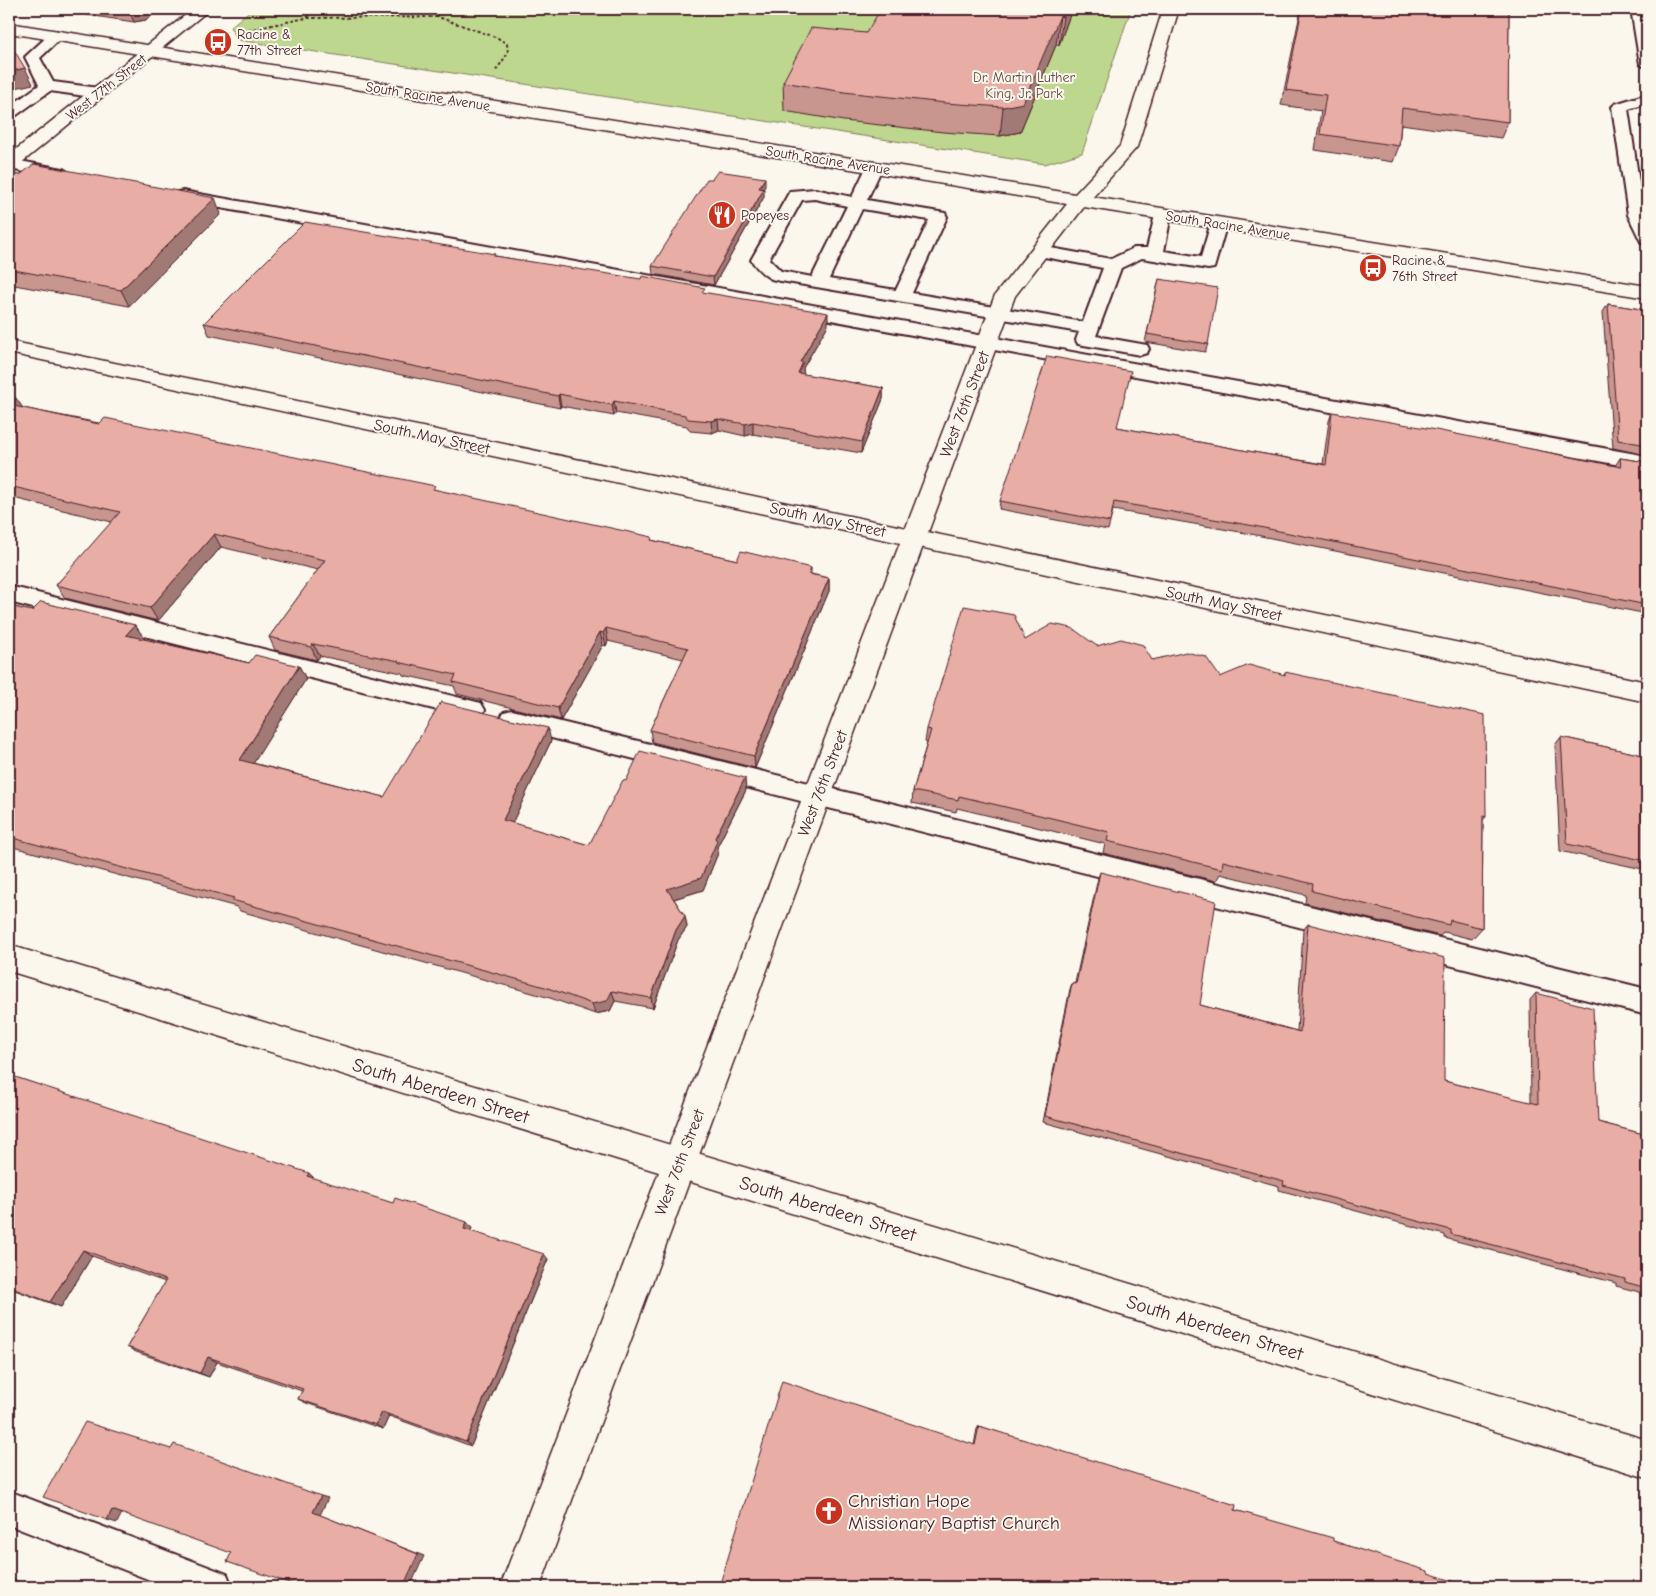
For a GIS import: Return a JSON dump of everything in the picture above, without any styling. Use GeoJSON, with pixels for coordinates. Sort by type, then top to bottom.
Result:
{"type":"FeatureCollection","features":[{"type":"Feature","properties":{"kind":"street","name":"West 77th Street"},"geometry":{"type":"LineString","coordinates":[[9,164],[202,9]]}},
{"type":"Feature","properties":{"kind":"street","name":"West 76th Street"},"geometry":{"type":"LineString","coordinates":[[520,1587],[1005,295],[1079,201],[1128,147],[1171,9]]}},
{"type":"Feature","properties":{"kind":"street","name":"South Racine Avenue"},"geometry":{"type":"LineString","coordinates":[[9,28],[1647,292]]}},
{"type":"Feature","properties":{"kind":"street","name":"South May Street"},"geometry":{"type":"LineString","coordinates":[[9,347],[1647,692]]}},
{"type":"Feature","properties":{"kind":"street","name":"South Aberdeen Street"},"geometry":{"type":"LineString","coordinates":[[9,958],[1647,1459]]}},
{"type":"Feature","properties":{"kind":"lane"},"geometry":{"type":"LineString","coordinates":[[1638,9],[1647,64]]}},
{"type":"Feature","properties":{"kind":"lane"},"geometry":{"type":"LineString","coordinates":[[17,61],[32,58],[57,36]]}},
{"type":"Feature","properties":{"kind":"lane"},"geometry":{"type":"LineString","coordinates":[[32,58],[47,86]]}},
{"type":"Feature","properties":{"kind":"lane"},"geometry":{"type":"LineString","coordinates":[[9,114],[47,86],[99,92]]}},
{"type":"Feature","properties":{"kind":"lane"},"geometry":{"type":"LineString","coordinates":[[1647,99],[1620,107],[1636,216],[1647,238]]}},
{"type":"Feature","properties":{"kind":"lane"},"geometry":{"type":"LineString","coordinates":[[9,164],[78,177]]}},
{"type":"Feature","properties":{"kind":"lane"},"geometry":{"type":"LineString","coordinates":[[818,283],[874,168]]}},
{"type":"Feature","properties":{"kind":"lane"},"geometry":{"type":"LineString","coordinates":[[166,193],[1647,463]]}},
{"type":"Feature","properties":{"kind":"lane"},"geometry":{"type":"LineString","coordinates":[[901,298],[939,216],[856,203],[815,194],[796,196],[760,260],[775,275],[901,298],[1088,328]]}},
{"type":"Feature","properties":{"kind":"lane"},"geometry":{"type":"LineString","coordinates":[[1154,255],[1163,215]]}},
{"type":"Feature","properties":{"kind":"lane"},"geometry":{"type":"LineString","coordinates":[[1040,251],[1113,265],[1140,252],[1208,264],[1218,223]]}},
{"type":"Feature","properties":{"kind":"lane"},"geometry":{"type":"LineString","coordinates":[[1113,265],[1085,340],[1140,349]]}},
{"type":"Feature","properties":{"kind":"lane"},"geometry":{"type":"LineString","coordinates":[[9,594],[1647,1002]]}},
{"type":"Feature","properties":{"kind":"lane"},"geometry":{"type":"LineString","coordinates":[[9,1508],[214,1587]]}},
{"type":"Feature","properties":{"kind":"path"},"geometry":{"type":"LineString","coordinates":[[306,18],[319,9]]}},
{"type":"Feature","properties":{"kind":"path"},"geometry":{"type":"LineString","coordinates":[[435,9],[438,17]]}},
{"type":"Feature","properties":{"kind":"path"},"geometry":{"type":"LineString","coordinates":[[241,31],[306,18],[438,17],[498,38],[507,44],[508,53],[494,73]]}},
{"type":"Feature","properties":{"kind":"green space","name":"Dr. Martin Luther King, Jr. Park"},"geometry":{"type":"Polygon","coordinates":[[[252,9],[1131,9],[1082,153],[1045,164],[238,40],[230,27],[252,9]]]}},
{"type":"Feature","properties":{"kind":"building"},"geometry":{"type":"Polygon","coordinates":[[[881,9],[1066,9],[1063,17],[1060,16],[1023,103],[1003,107],[945,103],[844,92],[783,82],[811,28],[866,33],[881,9]]]}},
{"type":"Feature","properties":{"kind":"building"},"geometry":{"type":"Polygon","coordinates":[[[1302,9],[1509,9],[1508,122],[1402,108],[1399,146],[1320,134],[1326,95],[1286,90],[1302,9]]]}},
{"type":"Feature","properties":{"kind":"building"},"geometry":{"type":"Polygon","coordinates":[[[14,50],[25,68],[9,72],[9,51],[14,50]]]}},
{"type":"Feature","properties":{"kind":"building"},"geometry":{"type":"Polygon","coordinates":[[[34,164],[215,198],[121,290],[9,269],[9,173],[20,175],[34,164]]]}},
{"type":"Feature","properties":{"kind":"building"},"geometry":{"type":"Polygon","coordinates":[[[718,171],[765,178],[759,188],[764,189],[713,277],[652,266],[707,179],[712,179],[718,171]]]}},
{"type":"Feature","properties":{"kind":"building"},"geometry":{"type":"Polygon","coordinates":[[[305,222],[495,254],[494,256],[641,279],[642,276],[705,288],[702,292],[828,313],[800,362],[803,362],[798,373],[883,388],[862,442],[753,422],[745,424],[718,419],[711,421],[688,419],[685,415],[614,401],[612,405],[559,394],[558,396],[204,323],[305,222]]]}},
{"type":"Feature","properties":{"kind":"building"},"geometry":{"type":"Polygon","coordinates":[[[1159,279],[1218,288],[1208,344],[1147,334],[1159,279]]]}},
{"type":"Feature","properties":{"kind":"building"},"geometry":{"type":"Polygon","coordinates":[[[1608,304],[1647,310],[1647,445],[1618,440],[1608,304]]]}},
{"type":"Feature","properties":{"kind":"building"},"geometry":{"type":"Polygon","coordinates":[[[1047,356],[1131,371],[1117,427],[1326,465],[1332,412],[1426,428],[1621,467],[1620,458],[1647,462],[1647,605],[1249,525],[1114,502],[1110,522],[1000,501],[1047,356]]]}},
{"type":"Feature","properties":{"kind":"building"},"geometry":{"type":"Polygon","coordinates":[[[9,396],[16,398],[9,405],[9,396]]]}},
{"type":"Feature","properties":{"kind":"building"},"geometry":{"type":"Polygon","coordinates":[[[9,405],[99,424],[105,418],[435,486],[433,489],[652,537],[651,540],[737,560],[741,551],[811,568],[809,574],[829,578],[754,756],[650,730],[688,648],[606,628],[603,633],[600,632],[558,708],[453,682],[456,675],[399,661],[313,644],[311,647],[269,637],[325,560],[214,534],[150,608],[56,585],[120,512],[9,486],[9,405]]]}},
{"type":"Feature","properties":{"kind":"building"},"geometry":{"type":"Polygon","coordinates":[[[41,602],[135,625],[126,635],[249,663],[255,655],[299,666],[240,760],[384,797],[441,702],[548,728],[503,820],[589,845],[623,780],[626,781],[640,751],[745,778],[715,838],[717,841],[701,878],[667,889],[685,916],[676,930],[651,998],[612,991],[607,1001],[592,1004],[545,987],[232,900],[234,898],[9,837],[9,606],[32,611],[41,602]]]}},
{"type":"Feature","properties":{"kind":"building"},"geometry":{"type":"Polygon","coordinates":[[[964,606],[1014,615],[1025,640],[1052,624],[1072,628],[1097,646],[1121,639],[1143,645],[1152,660],[1186,652],[1206,657],[1220,677],[1249,665],[1285,675],[1285,672],[1485,715],[1486,817],[1483,816],[1482,928],[1450,920],[1449,925],[1312,891],[1313,884],[1223,861],[1222,869],[1107,841],[1109,832],[1031,813],[959,796],[958,800],[913,791],[931,730],[927,729],[964,606]]]}},
{"type":"Feature","properties":{"kind":"building"},"geometry":{"type":"Polygon","coordinates":[[[1561,737],[1647,756],[1647,861],[1567,844],[1561,737]]]}},
{"type":"Feature","properties":{"kind":"building"},"geometry":{"type":"Polygon","coordinates":[[[1100,872],[1216,901],[1200,1005],[1300,1032],[1308,924],[1445,958],[1444,1081],[1538,1104],[1536,993],[1593,1008],[1598,1122],[1647,1135],[1647,1288],[1625,1282],[1625,1279],[1451,1234],[1451,1230],[1283,1185],[1284,1181],[1045,1116],[1072,983],[1076,984],[1100,872]]]}},
{"type":"Feature","properties":{"kind":"building"},"geometry":{"type":"Polygon","coordinates":[[[9,1075],[309,1173],[307,1176],[393,1203],[395,1198],[467,1222],[464,1229],[544,1254],[466,1442],[382,1412],[376,1425],[298,1399],[303,1389],[208,1357],[200,1373],[127,1347],[166,1280],[83,1250],[50,1302],[9,1287],[9,1075]]]}},
{"type":"Feature","properties":{"kind":"building"},"geometry":{"type":"Polygon","coordinates":[[[782,1381],[975,1445],[979,1426],[1236,1505],[1235,1510],[1333,1538],[1333,1541],[1428,1571],[1428,1573],[1471,1587],[719,1587],[782,1381]]]}},
{"type":"Feature","properties":{"kind":"building"},"geometry":{"type":"Polygon","coordinates":[[[85,1422],[171,1449],[174,1444],[321,1496],[313,1512],[418,1554],[403,1587],[301,1587],[227,1562],[231,1553],[112,1510],[107,1520],[43,1497],[85,1422]]]}},
{"type":"Feature","properties":{"kind":"building"},"geometry":{"type":"Polygon","coordinates":[[[9,1582],[22,1587],[9,1587],[9,1582]]]}},
{"type":"Feature","properties":{"kind":"place","name":"Racine & 77th Street"},"geometry":{"type":"Point","coordinates":[218,42]}},
{"type":"Feature","properties":{"kind":"place","name":"Popeyes"},"geometry":{"type":"Point","coordinates":[722,215]}},
{"type":"Feature","properties":{"kind":"place","name":"Racine & 76th Street"},"geometry":{"type":"Point","coordinates":[1373,268]}},
{"type":"Feature","properties":{"kind":"place","name":"Christian Hope Missionary Baptist Church"},"geometry":{"type":"Point","coordinates":[829,1511]}}]}
